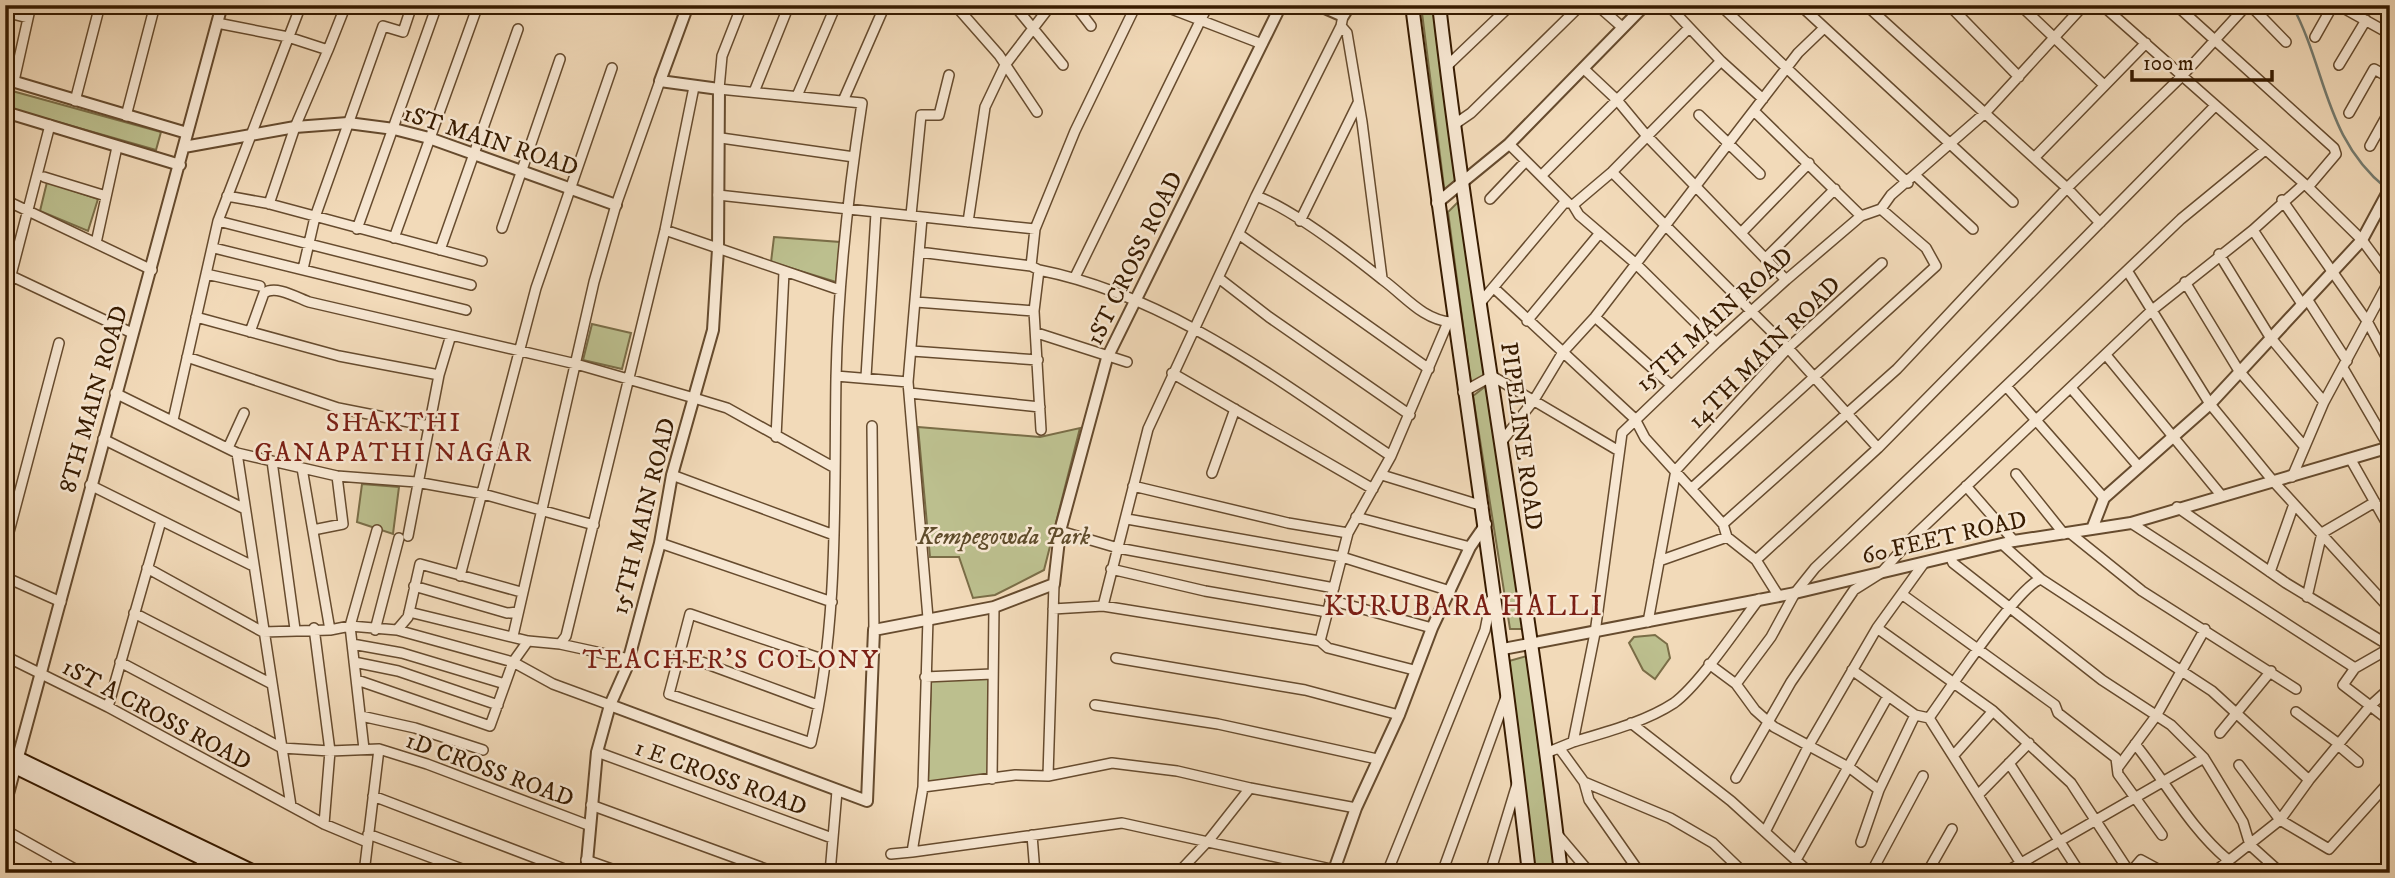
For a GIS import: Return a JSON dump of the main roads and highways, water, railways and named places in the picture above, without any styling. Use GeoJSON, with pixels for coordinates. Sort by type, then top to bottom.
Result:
{"type":"FeatureCollection","features":[{"type":"Feature","properties":{"kind":"main road","name":"PIPELINE ROAD"},"geometry":{"type":"LineString","coordinates":[[1412,5],[1450,322],[1486,524],[1529,873]]}},
{"type":"Feature","properties":{"kind":"main road","name":"PIPELINE ROAD"},"geometry":{"type":"LineString","coordinates":[[1441,7],[1455,124],[1503,440],[1561,873]]}},
{"type":"Feature","properties":{"kind":"main road"},"geometry":{"type":"LineString","coordinates":[[10,759],[233,873]]}},
{"type":"Feature","properties":{"kind":"main road"},"geometry":{"type":"LineString","coordinates":[[10,759],[256,873]]}},
{"type":"Feature","properties":{"kind":"waterway"},"geometry":{"type":"LineString","coordinates":[[2292,5],[2304,29],[2338,126],[2366,169],[2387,189]]}},
{"type":"Feature","properties":{"kind":"district","name":"SHAKTHI GANAPATHI NAGAR"},"geometry":{"type":"Point","coordinates":[394,436]}},
{"type":"Feature","properties":{"kind":"district","name":"KURUBARA HALLI"},"geometry":{"type":"Point","coordinates":[1464,605]}},
{"type":"Feature","properties":{"kind":"district","name":"TEACHER'S COLONY"},"geometry":{"type":"Point","coordinates":[731,659]}},
{"type":"Feature","properties":{"kind":"park label","name":"Kempegowda Park"},"geometry":{"type":"Point","coordinates":[1004,536]}}]}
